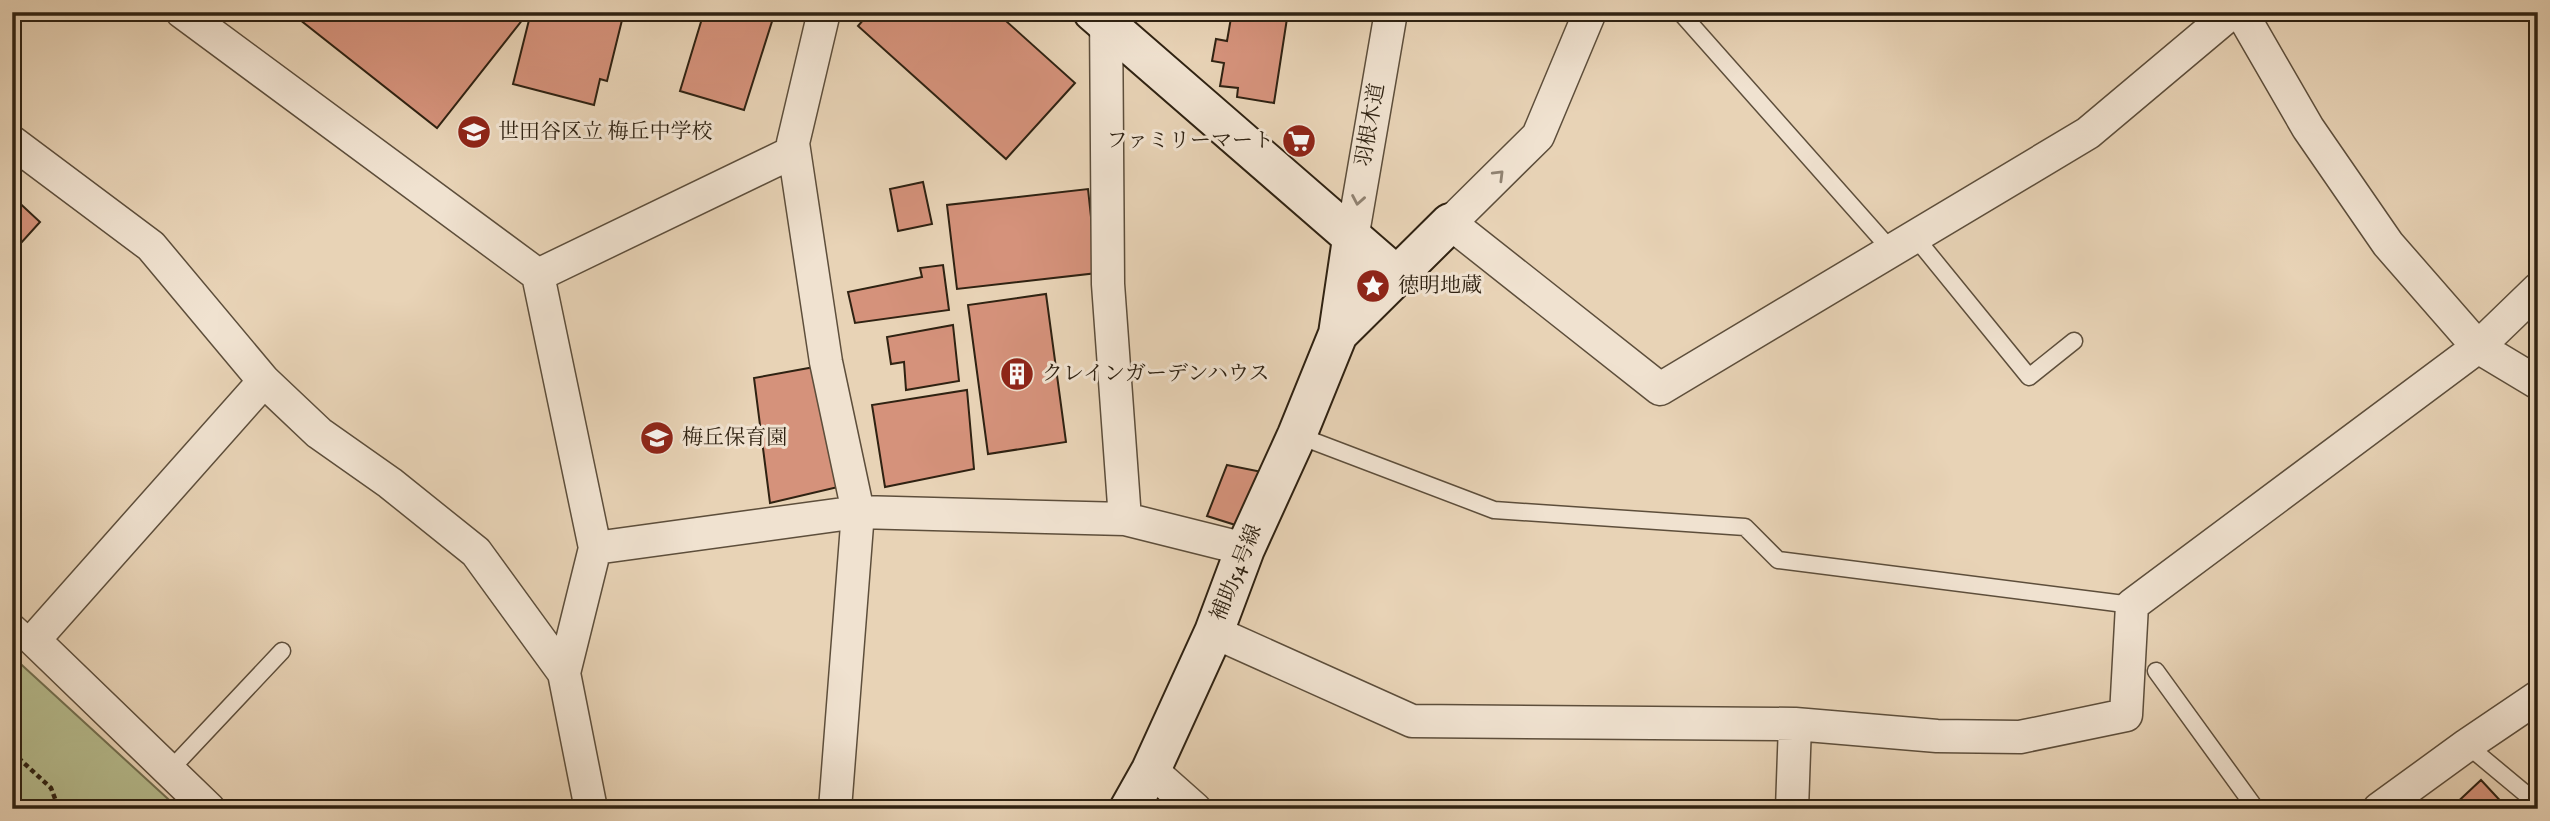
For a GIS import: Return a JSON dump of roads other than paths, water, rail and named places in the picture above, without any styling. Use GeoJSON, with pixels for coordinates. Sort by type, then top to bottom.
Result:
{"type":"FeatureCollection","features":[{"type":"Feature","properties":{"kind":"street"},"geometry":{"type":"LineString","coordinates":[[182,12],[538,275],[595,548],[564,673]]}},
{"type":"Feature","properties":{"kind":"street"},"geometry":{"type":"LineString","coordinates":[[824,12],[793,152],[826,362],[858,512],[835,809]]}},
{"type":"Feature","properties":{"kind":"street","name":"羽根木道"},"geometry":{"type":"LineString","coordinates":[[1352,239],[1391,12]]}},
{"type":"Feature","properties":{"kind":"street"},"geometry":{"type":"LineString","coordinates":[[1590,12],[1538,136],[1451,223],[1660,390],[1763,325],[2088,133],[2232,12]]}},
{"type":"Feature","properties":{"kind":"street"},"geometry":{"type":"LineString","coordinates":[[2241,12],[2308,128],[2388,244],[2478,347],[2538,383]]}},
{"type":"Feature","properties":{"kind":"street"},"geometry":{"type":"LineString","coordinates":[[1102,16],[1397,276]]}},
{"type":"Feature","properties":{"kind":"street"},"geometry":{"type":"LineString","coordinates":[[1102,16],[1108,285],[1125,519]]}},
{"type":"Feature","properties":{"kind":"street"},"geometry":{"type":"LineString","coordinates":[[12,142],[151,246],[264,381],[319,433],[390,483],[475,552],[564,673],[591,809]]}},
{"type":"Feature","properties":{"kind":"street"},"geometry":{"type":"LineString","coordinates":[[538,275],[793,152]]}},
{"type":"Feature","properties":{"kind":"street","name":"補助54号線"},"geometry":{"type":"LineString","coordinates":[[1338,334],[1451,223]]}},
{"type":"Feature","properties":{"kind":"street","name":"補助54号線"},"geometry":{"type":"LineString","coordinates":[[1129,809],[1151,770],[1214,632],[1245,549],[1297,435],[1338,334],[1352,239]]}},
{"type":"Feature","properties":{"kind":"street"},"geometry":{"type":"LineString","coordinates":[[1214,632],[1412,722],[1795,724],[1937,736],[2020,737],[2126,715],[2132,605],[2478,347],[2538,289]]}},
{"type":"Feature","properties":{"kind":"street"},"geometry":{"type":"LineString","coordinates":[[209,809],[23,630],[264,381]]}},
{"type":"Feature","properties":{"kind":"street"},"geometry":{"type":"LineString","coordinates":[[595,548],[858,512],[1125,519],[1245,549]]}},
{"type":"Feature","properties":{"kind":"street"},"geometry":{"type":"LineString","coordinates":[[2379,809],[2538,697]]}},
{"type":"Feature","properties":{"kind":"street"},"geometry":{"type":"LineString","coordinates":[[1792,809],[1795,724]]}},
{"type":"Feature","properties":{"kind":"street"},"geometry":{"type":"LineString","coordinates":[[1151,770],[1195,809]]}},
{"type":"Feature","properties":{"kind":"lane"},"geometry":{"type":"LineString","coordinates":[[1680,12],[2029,377],[2074,341]]}},
{"type":"Feature","properties":{"kind":"lane"},"geometry":{"type":"LineString","coordinates":[[2534,12],[2538,18]]}},
{"type":"Feature","properties":{"kind":"lane"},"geometry":{"type":"LineString","coordinates":[[1297,435],[1494,510],[1745,527],[1778,560],[2132,605]]}},
{"type":"Feature","properties":{"kind":"lane"},"geometry":{"type":"LineString","coordinates":[[170,770],[282,651]]}},
{"type":"Feature","properties":{"kind":"lane"},"geometry":{"type":"LineString","coordinates":[[2156,671],[2256,809]]}},
{"type":"Feature","properties":{"kind":"lane"},"geometry":{"type":"LineString","coordinates":[[2467,745],[2538,804]]}},
{"type":"Feature","properties":{"kind":"place","name":"世田谷区立 梅丘中学校"},"geometry":{"type":"Point","coordinates":[474,132]}},
{"type":"Feature","properties":{"kind":"place","name":"ファミリーマート"},"geometry":{"type":"Point","coordinates":[1299,141]}},
{"type":"Feature","properties":{"kind":"place","name":"徳明地蔵"},"geometry":{"type":"Point","coordinates":[1373,286]}},
{"type":"Feature","properties":{"kind":"place","name":"クレインガーデンハウス"},"geometry":{"type":"Point","coordinates":[1017,374]}},
{"type":"Feature","properties":{"kind":"place","name":"梅丘保育園"},"geometry":{"type":"Point","coordinates":[657,438]}}]}
